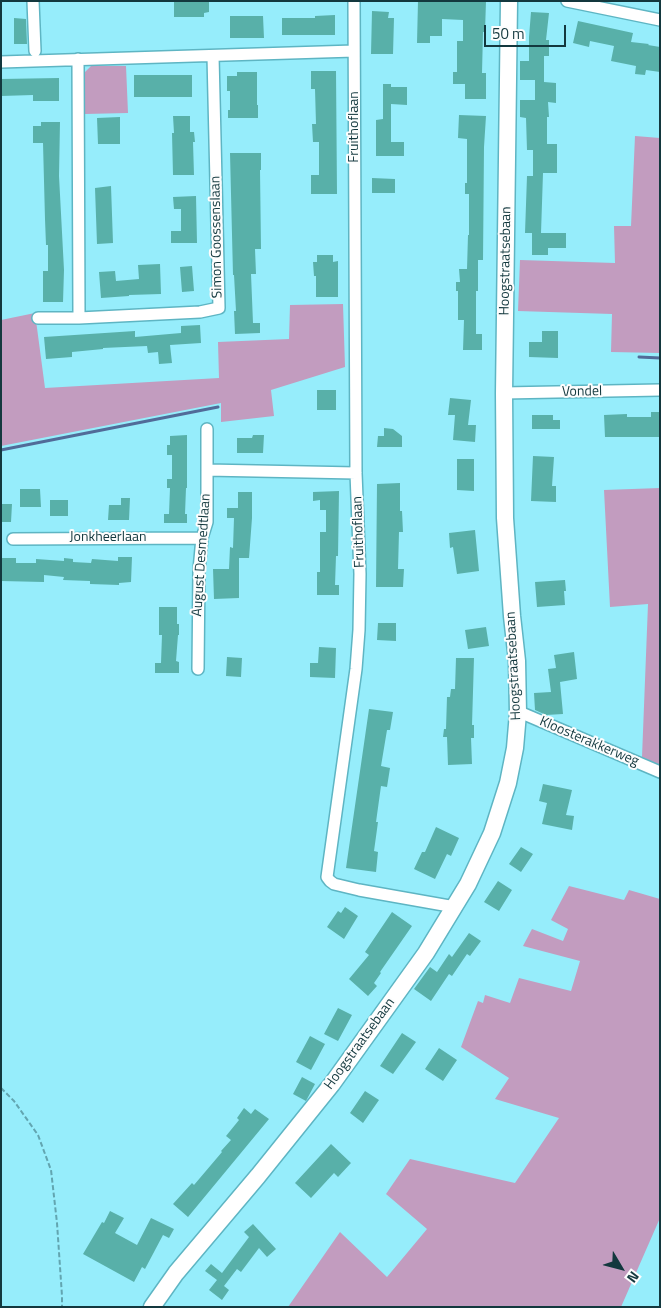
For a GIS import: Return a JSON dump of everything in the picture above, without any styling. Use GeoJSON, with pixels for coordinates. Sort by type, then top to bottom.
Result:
{"type":"FeatureCollection","features":[{"type":"Feature","properties":{"kind":"main road","name":"Hoogstraatsebaan"},"geometry":{"type":"LineString","coordinates":[[152,1307],[176,1273],[332,1084],[426,954],[468,884],[492,833],[508,783],[515,748],[518,713],[505,518],[504,393],[509,1]]}},
{"type":"Feature","properties":{"kind":"street"},"geometry":{"type":"LineString","coordinates":[[33,1],[35,51]]}},
{"type":"Feature","properties":{"kind":"street","name":"Fruithoflaan"},"geometry":{"type":"LineString","coordinates":[[354,1],[356,473],[360,630],[327,877],[334,884],[359,890],[455,907]]}},
{"type":"Feature","properties":{"kind":"street"},"geometry":{"type":"LineString","coordinates":[[567,1],[660,20]]}},
{"type":"Feature","properties":{"kind":"street"},"geometry":{"type":"LineString","coordinates":[[1,62],[354,51]]}},
{"type":"Feature","properties":{"kind":"street","name":"Simon Goossenslaan"},"geometry":{"type":"LineString","coordinates":[[38,318],[79,318],[200,312],[219,308],[213,56]]}},
{"type":"Feature","properties":{"kind":"street"},"geometry":{"type":"LineString","coordinates":[[78,59],[79,318]]}},
{"type":"Feature","properties":{"kind":"street","name":"Vondel"},"geometry":{"type":"LineString","coordinates":[[504,393],[660,390]]}},
{"type":"Feature","properties":{"kind":"street","name":"August Desmedtlaan"},"geometry":{"type":"LineString","coordinates":[[198,669],[199,570],[202,538],[207,522],[207,430]]}},
{"type":"Feature","properties":{"kind":"street"},"geometry":{"type":"LineString","coordinates":[[206,470],[356,473]]}},
{"type":"Feature","properties":{"kind":"street","name":"Jonkheerlaan"},"geometry":{"type":"LineString","coordinates":[[13,539],[202,538]]}},
{"type":"Feature","properties":{"kind":"street","name":"Kloosterakkerweg"},"geometry":{"type":"LineString","coordinates":[[518,713],[660,772]]}},
{"type":"Feature","properties":{"kind":"path"},"geometry":{"type":"LineString","coordinates":[[1,1088],[14,1101],[38,1135],[50,1170],[57,1223],[62,1307]]}},
{"type":"Feature","properties":{"kind":"shaded area"},"geometry":{"type":"Polygon","coordinates":[[[91,66],[126,66],[128,113],[85,114],[84,73],[91,66]]]}},
{"type":"Feature","properties":{"kind":"shaded area"},"geometry":{"type":"Polygon","coordinates":[[[635,136],[660,138],[660,353],[611,352],[612,314],[518,311],[520,260],[615,263],[614,226],[631,226],[635,136]]]}},
{"type":"Feature","properties":{"kind":"shaded area"},"geometry":{"type":"Polygon","coordinates":[[[343,304],[345,367],[271,390],[274,416],[221,422],[221,403],[1,446],[1,320],[35,313],[45,388],[219,378],[218,342],[289,339],[290,305],[343,304]]]}},
{"type":"Feature","properties":{"kind":"shaded area"},"geometry":{"type":"Polygon","coordinates":[[[660,488],[660,765],[642,757],[648,604],[610,607],[604,490],[660,488]]]}},
{"type":"Feature","properties":{"kind":"shaded area"},"geometry":{"type":"Polygon","coordinates":[[[569,886],[624,900],[629,890],[660,899],[660,1218],[621,1307],[288,1307],[340,1232],[387,1277],[427,1229],[386,1194],[410,1159],[515,1183],[559,1118],[495,1099],[509,1078],[461,1047],[478,1001],[483,1003],[485,995],[510,1003],[519,978],[571,991],[580,961],[523,946],[532,929],[563,941],[568,929],[551,920],[569,886]]]}},
{"type":"Feature","properties":{"kind":"building"},"geometry":{"type":"Polygon","coordinates":[[[174,1],[209,1],[209,12],[204,13],[204,17],[174,17],[174,1]]]}},
{"type":"Feature","properties":{"kind":"building"},"geometry":{"type":"Polygon","coordinates":[[[418,1],[486,1],[482,73],[486,73],[486,99],[465,99],[465,84],[453,84],[453,72],[457,72],[457,41],[463,41],[463,20],[442,19],[442,36],[430,36],[430,43],[417,43],[418,1]]]}},
{"type":"Feature","properties":{"kind":"building"},"geometry":{"type":"Polygon","coordinates":[[[372,11],[389,12],[388,18],[394,18],[393,54],[371,54],[372,11]]]}},
{"type":"Feature","properties":{"kind":"building"},"geometry":{"type":"Polygon","coordinates":[[[531,12],[549,13],[546,40],[549,40],[549,56],[544,56],[544,82],[556,83],[556,103],[548,102],[547,144],[557,144],[557,173],[543,173],[541,233],[566,233],[566,248],[548,248],[548,255],[532,255],[532,233],[525,233],[527,176],[533,176],[533,150],[527,150],[526,118],[520,117],[520,100],[535,100],[535,80],[520,80],[520,61],[529,61],[531,12]]]}},
{"type":"Feature","properties":{"kind":"building"},"geometry":{"type":"Polygon","coordinates":[[[335,15],[335,35],[282,35],[282,18],[315,18],[315,16],[335,15]]]}},
{"type":"Feature","properties":{"kind":"building"},"geometry":{"type":"Polygon","coordinates":[[[230,16],[263,16],[264,38],[230,38],[230,16]]]}},
{"type":"Feature","properties":{"kind":"building"},"geometry":{"type":"Polygon","coordinates":[[[14,18],[26,19],[27,44],[14,44],[14,18]]]}},
{"type":"Feature","properties":{"kind":"building"},"geometry":{"type":"Polygon","coordinates":[[[578,21],[633,33],[631,42],[660,47],[660,72],[646,70],[645,75],[635,74],[636,66],[611,61],[614,46],[590,41],[589,47],[573,43],[578,21]]]}},
{"type":"Feature","properties":{"kind":"building"},"geometry":{"type":"Polygon","coordinates":[[[311,71],[336,71],[337,194],[311,194],[311,175],[319,175],[319,142],[313,142],[312,124],[316,124],[315,89],[311,89],[311,71]]]}},
{"type":"Feature","properties":{"kind":"building"},"geometry":{"type":"Polygon","coordinates":[[[237,72],[257,72],[258,118],[228,118],[230,91],[227,91],[227,76],[237,76],[237,72]]]}},
{"type":"Feature","properties":{"kind":"building"},"geometry":{"type":"Polygon","coordinates":[[[134,75],[192,75],[192,97],[134,97],[134,75]]]}},
{"type":"Feature","properties":{"kind":"building"},"geometry":{"type":"Polygon","coordinates":[[[59,78],[59,101],[33,101],[33,95],[1,96],[1,79],[59,78]]]}},
{"type":"Feature","properties":{"kind":"building"},"geometry":{"type":"Polygon","coordinates":[[[383,84],[391,84],[391,87],[407,87],[407,105],[391,104],[391,142],[404,142],[404,156],[376,156],[376,120],[383,119],[383,84]]]}},
{"type":"Feature","properties":{"kind":"building"},"geometry":{"type":"Polygon","coordinates":[[[459,115],[486,116],[483,260],[478,260],[478,291],[476,291],[476,334],[482,334],[482,350],[463,350],[464,320],[458,320],[458,291],[456,291],[456,282],[460,282],[459,269],[467,269],[469,235],[469,194],[465,194],[465,183],[467,183],[467,139],[458,138],[459,115]]]}},
{"type":"Feature","properties":{"kind":"building"},"geometry":{"type":"Polygon","coordinates":[[[173,116],[190,116],[190,132],[194,132],[195,142],[193,142],[194,175],[173,175],[173,116]]]}},
{"type":"Feature","properties":{"kind":"building"},"geometry":{"type":"Polygon","coordinates":[[[120,117],[120,144],[98,144],[97,118],[120,117]]]}},
{"type":"Feature","properties":{"kind":"building"},"geometry":{"type":"Polygon","coordinates":[[[41,122],[60,122],[59,176],[64,270],[63,302],[43,302],[43,271],[48,271],[48,245],[46,245],[43,143],[33,143],[33,126],[41,126],[41,122]]]}},
{"type":"Feature","properties":{"kind":"building"},"geometry":{"type":"Polygon","coordinates":[[[230,153],[261,153],[261,249],[255,249],[256,274],[251,274],[253,323],[260,323],[260,333],[235,334],[234,311],[236,311],[233,275],[230,153]]]}},
{"type":"Feature","properties":{"kind":"building"},"geometry":{"type":"Polygon","coordinates":[[[372,178],[395,179],[395,193],[372,193],[372,178]]]}},
{"type":"Feature","properties":{"kind":"building"},"geometry":{"type":"Polygon","coordinates":[[[111,186],[113,243],[97,244],[95,188],[111,186]]]}},
{"type":"Feature","properties":{"kind":"building"},"geometry":{"type":"Polygon","coordinates":[[[196,196],[197,243],[171,243],[171,231],[181,231],[181,209],[174,209],[173,197],[196,196]]]}},
{"type":"Feature","properties":{"kind":"building"},"geometry":{"type":"Polygon","coordinates":[[[317,255],[333,255],[333,262],[338,261],[338,297],[316,297],[316,276],[314,276],[313,262],[317,262],[317,255]]]}},
{"type":"Feature","properties":{"kind":"building"},"geometry":{"type":"Polygon","coordinates":[[[160,264],[161,294],[101,298],[99,272],[115,271],[116,281],[139,279],[138,265],[160,264]]]}},
{"type":"Feature","properties":{"kind":"building"},"geometry":{"type":"Polygon","coordinates":[[[192,266],[194,291],[182,292],[180,267],[192,266]]]}},
{"type":"Feature","properties":{"kind":"building"},"geometry":{"type":"Polygon","coordinates":[[[200,325],[201,343],[170,345],[172,363],[159,364],[158,352],[148,353],[147,346],[103,348],[72,352],[72,357],[46,359],[44,337],[135,331],[135,337],[181,333],[181,326],[200,325]]]}},
{"type":"Feature","properties":{"kind":"building"},"geometry":{"type":"Polygon","coordinates":[[[542,331],[558,331],[558,358],[529,357],[529,342],[542,342],[542,331]]]}},
{"type":"Feature","properties":{"kind":"building"},"geometry":{"type":"Polygon","coordinates":[[[317,390],[336,390],[336,410],[317,410],[317,390]]]}},
{"type":"Feature","properties":{"kind":"building"},"geometry":{"type":"Polygon","coordinates":[[[450,398],[471,400],[468,425],[476,425],[475,442],[453,440],[455,415],[448,415],[450,398]]]}},
{"type":"Feature","properties":{"kind":"building"},"geometry":{"type":"Polygon","coordinates":[[[651,412],[660,412],[660,437],[605,437],[604,415],[627,414],[627,417],[651,417],[651,412]]]}},
{"type":"Feature","properties":{"kind":"building"},"geometry":{"type":"Polygon","coordinates":[[[532,415],[553,415],[553,420],[560,420],[560,429],[532,429],[532,415]]]}},
{"type":"Feature","properties":{"kind":"building"},"geometry":{"type":"Polygon","coordinates":[[[384,428],[393,429],[402,436],[402,447],[377,447],[378,436],[384,436],[384,428]]]}},
{"type":"Feature","properties":{"kind":"building"},"geometry":{"type":"Polygon","coordinates":[[[187,435],[185,514],[187,514],[187,523],[164,523],[164,514],[169,514],[170,488],[167,488],[167,479],[172,479],[172,455],[167,455],[167,445],[170,445],[170,436],[187,435]]]}},
{"type":"Feature","properties":{"kind":"building"},"geometry":{"type":"Polygon","coordinates":[[[253,435],[264,435],[263,453],[237,453],[237,438],[252,438],[253,435]]]}},
{"type":"Feature","properties":{"kind":"building"},"geometry":{"type":"Polygon","coordinates":[[[533,456],[554,457],[552,486],[556,486],[556,502],[531,501],[533,456]]]}},
{"type":"Feature","properties":{"kind":"building"},"geometry":{"type":"Polygon","coordinates":[[[457,459],[474,459],[474,491],[457,490],[457,459]]]}},
{"type":"Feature","properties":{"kind":"building"},"geometry":{"type":"Polygon","coordinates":[[[400,483],[400,511],[402,511],[403,532],[399,532],[398,569],[404,569],[403,587],[376,587],[377,484],[400,483]]]}},
{"type":"Feature","properties":{"kind":"building"},"geometry":{"type":"Polygon","coordinates":[[[20,489],[40,489],[41,507],[20,507],[20,489]]]}},
{"type":"Feature","properties":{"kind":"building"},"geometry":{"type":"Polygon","coordinates":[[[339,491],[338,556],[336,556],[335,585],[339,585],[339,595],[317,595],[317,572],[320,572],[320,532],[326,532],[326,510],[320,510],[320,500],[313,501],[313,492],[339,491]]]}},
{"type":"Feature","properties":{"kind":"building"},"geometry":{"type":"Polygon","coordinates":[[[238,492],[252,492],[249,558],[239,558],[239,598],[214,599],[213,569],[229,569],[230,547],[233,548],[234,518],[227,518],[227,508],[238,508],[238,492]]]}},
{"type":"Feature","properties":{"kind":"building"},"geometry":{"type":"Polygon","coordinates":[[[121,498],[130,498],[129,520],[108,520],[109,505],[121,505],[121,498]]]}},
{"type":"Feature","properties":{"kind":"building"},"geometry":{"type":"Polygon","coordinates":[[[50,500],[68,500],[68,516],[50,516],[50,500]]]}},
{"type":"Feature","properties":{"kind":"building"},"geometry":{"type":"Polygon","coordinates":[[[1,504],[12,504],[11,522],[1,522],[1,504]]]}},
{"type":"Feature","properties":{"kind":"building"},"geometry":{"type":"Polygon","coordinates":[[[475,530],[479,571],[457,574],[453,547],[450,548],[449,533],[475,530]]]}},
{"type":"Feature","properties":{"kind":"building"},"geometry":{"type":"Polygon","coordinates":[[[118,557],[132,557],[131,582],[119,583],[119,585],[90,584],[90,581],[63,580],[64,577],[44,575],[44,582],[1,581],[1,558],[16,558],[16,563],[36,563],[36,559],[64,561],[64,558],[73,559],[73,562],[91,563],[92,559],[118,561],[118,557]]]}},
{"type":"Feature","properties":{"kind":"building"},"geometry":{"type":"Polygon","coordinates":[[[565,580],[565,605],[537,607],[535,582],[565,580]]]}},
{"type":"Feature","properties":{"kind":"building"},"geometry":{"type":"Polygon","coordinates":[[[159,607],[177,607],[179,635],[176,661],[179,662],[179,673],[155,673],[155,663],[161,663],[162,635],[159,635],[159,607]]]}},
{"type":"Feature","properties":{"kind":"building"},"geometry":{"type":"Polygon","coordinates":[[[378,623],[396,623],[396,641],[377,640],[378,623]]]}},
{"type":"Feature","properties":{"kind":"building"},"geometry":{"type":"Polygon","coordinates":[[[486,627],[489,646],[468,649],[465,630],[486,627]]]}},
{"type":"Feature","properties":{"kind":"building"},"geometry":{"type":"Polygon","coordinates":[[[319,647],[336,648],[335,678],[310,677],[310,663],[318,663],[319,647]]]}},
{"type":"Feature","properties":{"kind":"building"},"geometry":{"type":"Polygon","coordinates":[[[574,652],[577,679],[560,682],[563,714],[546,715],[535,710],[534,693],[551,692],[548,669],[556,668],[554,655],[574,652]]]}},
{"type":"Feature","properties":{"kind":"building"},"geometry":{"type":"Polygon","coordinates":[[[227,657],[242,658],[241,677],[226,676],[227,657]]]}},
{"type":"Feature","properties":{"kind":"building"},"geometry":{"type":"Polygon","coordinates":[[[456,658],[474,658],[472,725],[474,725],[474,738],[471,738],[472,764],[448,765],[447,737],[443,737],[444,729],[446,729],[447,697],[450,697],[451,689],[455,689],[456,658]]]}},
{"type":"Feature","properties":{"kind":"building"},"geometry":{"type":"Polygon","coordinates":[[[369,709],[393,712],[390,730],[387,730],[381,766],[390,768],[387,787],[381,786],[376,822],[378,822],[374,851],[378,852],[376,872],[346,868],[369,709]]]}},
{"type":"Feature","properties":{"kind":"building"},"geometry":{"type":"Polygon","coordinates":[[[543,784],[572,790],[566,815],[574,816],[572,830],[542,824],[547,803],[539,801],[543,784]]]}},
{"type":"Feature","properties":{"kind":"building"},"geometry":{"type":"Polygon","coordinates":[[[436,827],[459,838],[451,856],[447,854],[435,879],[414,869],[422,852],[425,852],[436,827]]]}},
{"type":"Feature","properties":{"kind":"building"},"geometry":{"type":"Polygon","coordinates":[[[521,847],[533,854],[521,872],[509,864],[521,847]]]}},
{"type":"Feature","properties":{"kind":"building"},"geometry":{"type":"Polygon","coordinates":[[[498,881],[512,890],[499,911],[484,902],[498,881]]]}},
{"type":"Feature","properties":{"kind":"building"},"geometry":{"type":"Polygon","coordinates":[[[345,907],[358,916],[344,939],[327,927],[338,911],[341,913],[345,907]]]}},
{"type":"Feature","properties":{"kind":"building"},"geometry":{"type":"Polygon","coordinates":[[[392,912],[412,926],[380,972],[374,983],[377,986],[368,996],[349,979],[369,955],[365,952],[392,912]]]}},
{"type":"Feature","properties":{"kind":"building"},"geometry":{"type":"Polygon","coordinates":[[[469,933],[481,941],[470,956],[467,954],[452,976],[449,974],[431,1001],[414,989],[430,967],[437,972],[449,954],[452,957],[469,933]]]}},
{"type":"Feature","properties":{"kind":"building"},"geometry":{"type":"Polygon","coordinates":[[[338,1008],[352,1015],[338,1041],[324,1034],[338,1008]]]}},
{"type":"Feature","properties":{"kind":"building"},"geometry":{"type":"Polygon","coordinates":[[[402,1033],[416,1042],[393,1074],[380,1066],[402,1033]]]}},
{"type":"Feature","properties":{"kind":"building"},"geometry":{"type":"Polygon","coordinates":[[[310,1036],[325,1044],[311,1070],[296,1062],[310,1036]]]}},
{"type":"Feature","properties":{"kind":"building"},"geometry":{"type":"Polygon","coordinates":[[[439,1048],[457,1060],[443,1081],[425,1069],[439,1048]]]}},
{"type":"Feature","properties":{"kind":"building"},"geometry":{"type":"Polygon","coordinates":[[[302,1077],[315,1084],[306,1101],[293,1094],[302,1077]]]}},
{"type":"Feature","properties":{"kind":"building"},"geometry":{"type":"Polygon","coordinates":[[[365,1091],[379,1100],[363,1123],[350,1113],[365,1091]]]}},
{"type":"Feature","properties":{"kind":"building"},"geometry":{"type":"Polygon","coordinates":[[[244,1108],[251,1114],[255,1109],[269,1119],[188,1217],[173,1204],[192,1183],[194,1185],[231,1140],[226,1136],[239,1120],[237,1118],[244,1108]]]}},
{"type":"Feature","properties":{"kind":"building"},"geometry":{"type":"Polygon","coordinates":[[[331,1144],[351,1163],[338,1177],[334,1173],[311,1198],[295,1183],[331,1144]]]}},
{"type":"Feature","properties":{"kind":"building"},"geometry":{"type":"Polygon","coordinates":[[[110,1211],[124,1218],[115,1233],[137,1245],[151,1218],[174,1229],[169,1238],[163,1235],[145,1269],[142,1267],[134,1282],[83,1254],[110,1211]]]}},
{"type":"Feature","properties":{"kind":"building"},"geometry":{"type":"Polygon","coordinates":[[[253,1224],[276,1249],[267,1257],[259,1248],[241,1272],[237,1269],[224,1286],[229,1290],[222,1300],[209,1290],[217,1280],[205,1271],[211,1264],[222,1273],[249,1237],[244,1232],[253,1224]]]}},
{"type":"Feature","properties":{"kind":"waterway"},"geometry":{"type":"LineString","coordinates":[[639,357],[660,358]]}},
{"type":"Feature","properties":{"kind":"waterway"},"geometry":{"type":"LineString","coordinates":[[1,450],[218,407]]}}]}
